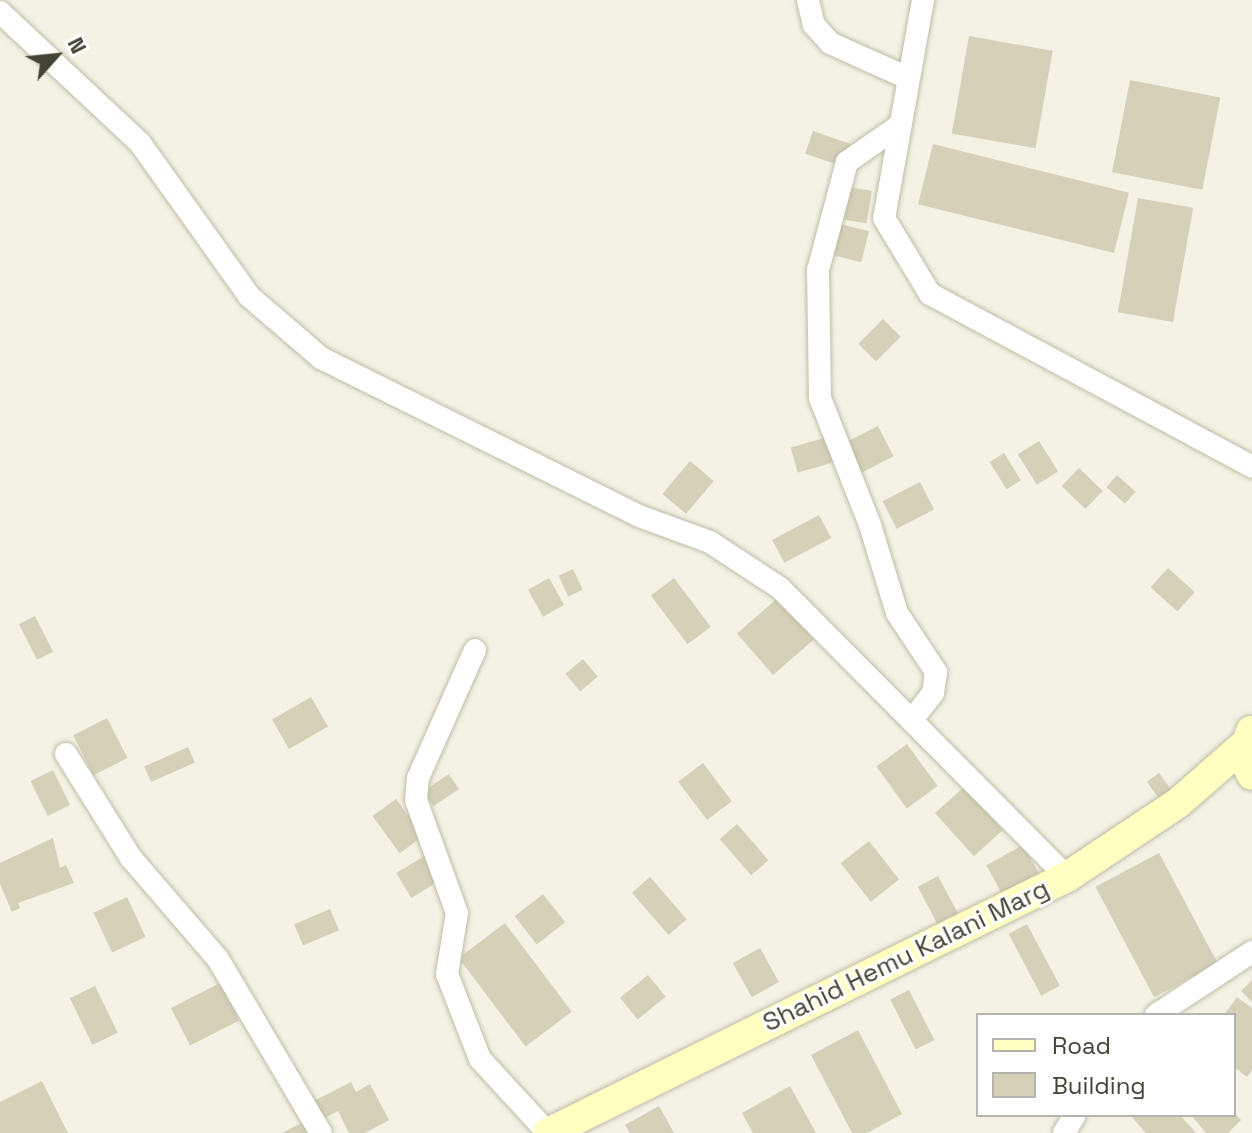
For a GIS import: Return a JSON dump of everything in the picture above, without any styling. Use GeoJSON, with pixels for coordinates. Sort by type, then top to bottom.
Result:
{"type":"FeatureCollection","features":[{"type":"Feature","properties":{"kind":"main road","name":"Shahid Hemu Kalani Marg"},"geometry":{"type":"LineString","coordinates":[[548,1133],[1067,877],[1178,803],[1248,738]]}},
{"type":"Feature","properties":{"kind":"main road","name":"Shahid Hemu Kalani Marg"},"geometry":{"type":"LineString","coordinates":[[1248,738],[1252,775]]}},
{"type":"Feature","properties":{"kind":"street"},"geometry":{"type":"LineString","coordinates":[[808,0],[814,25],[830,43],[908,78]]}},
{"type":"Feature","properties":{"kind":"street"},"geometry":{"type":"LineString","coordinates":[[923,0],[884,218],[930,294],[1252,467]]}},
{"type":"Feature","properties":{"kind":"street"},"geometry":{"type":"LineString","coordinates":[[0,12],[140,143],[249,296],[321,358],[639,516],[710,542],[780,588],[1067,877]]}},
{"type":"Feature","properties":{"kind":"street"},"geometry":{"type":"LineString","coordinates":[[900,125],[847,162],[818,270],[820,398],[870,525],[897,613],[936,672],[933,693],[913,719]]}},
{"type":"Feature","properties":{"kind":"street"},"geometry":{"type":"LineString","coordinates":[[475,650],[418,778],[416,800],[457,913],[447,974],[480,1059],[548,1133]]}},
{"type":"Feature","properties":{"kind":"street"},"geometry":{"type":"LineString","coordinates":[[66,754],[131,858],[218,959],[321,1133]]}},
{"type":"Feature","properties":{"kind":"street"},"geometry":{"type":"LineString","coordinates":[[1159,1013],[1252,952]]}},
{"type":"Feature","properties":{"kind":"building"},"geometry":{"type":"Polygon","coordinates":[[[969,36],[1053,51],[1036,148],[952,133],[969,36]]]}},
{"type":"Feature","properties":{"kind":"building"},"geometry":{"type":"Polygon","coordinates":[[[1130,80],[1220,98],[1202,190],[1112,172],[1130,80]]]}},
{"type":"Feature","properties":{"kind":"building"},"geometry":{"type":"Polygon","coordinates":[[[813,131],[851,144],[843,167],[805,154],[813,131]]]}},
{"type":"Feature","properties":{"kind":"building"},"geometry":{"type":"Polygon","coordinates":[[[933,144],[1129,193],[1114,253],[918,204],[933,144]]]}},
{"type":"Feature","properties":{"kind":"building"},"geometry":{"type":"Polygon","coordinates":[[[848,187],[872,191],[867,223],[843,220],[848,187]]]}},
{"type":"Feature","properties":{"kind":"building"},"geometry":{"type":"Polygon","coordinates":[[[1138,198],[1193,208],[1173,322],[1118,312],[1138,198]]]}},
{"type":"Feature","properties":{"kind":"building"},"geometry":{"type":"Polygon","coordinates":[[[836,223],[869,231],[861,262],[828,254],[836,223]]]}},
{"type":"Feature","properties":{"kind":"building"},"geometry":{"type":"Polygon","coordinates":[[[883,319],[901,337],[876,361],[858,344],[883,319]]]}},
{"type":"Feature","properties":{"kind":"building"},"geometry":{"type":"Polygon","coordinates":[[[878,426],[893,456],[861,473],[846,442],[878,426]]]}},
{"type":"Feature","properties":{"kind":"building"},"geometry":{"type":"Polygon","coordinates":[[[831,436],[838,461],[798,473],[791,448],[831,436]]]}},
{"type":"Feature","properties":{"kind":"building"},"geometry":{"type":"Polygon","coordinates":[[[1039,441],[1058,472],[1037,485],[1018,454],[1039,441]]]}},
{"type":"Feature","properties":{"kind":"building"},"geometry":{"type":"Polygon","coordinates":[[[1004,453],[1021,480],[1007,489],[990,462],[1004,453]]]}},
{"type":"Feature","properties":{"kind":"building"},"geometry":{"type":"Polygon","coordinates":[[[690,461],[714,481],[686,514],[662,494],[690,461]]]}},
{"type":"Feature","properties":{"kind":"building"},"geometry":{"type":"Polygon","coordinates":[[[1079,468],[1103,491],[1085,509],[1062,486],[1079,468]]]}},
{"type":"Feature","properties":{"kind":"building"},"geometry":{"type":"Polygon","coordinates":[[[1117,475],[1136,492],[1125,504],[1106,487],[1117,475]]]}},
{"type":"Feature","properties":{"kind":"building"},"geometry":{"type":"Polygon","coordinates":[[[920,482],[934,510],[897,529],[883,501],[920,482]]]}},
{"type":"Feature","properties":{"kind":"building"},"geometry":{"type":"Polygon","coordinates":[[[819,515],[831,538],[784,563],[772,540],[819,515]]]}},
{"type":"Feature","properties":{"kind":"building"},"geometry":{"type":"Polygon","coordinates":[[[1168,568],[1195,592],[1177,611],[1151,587],[1168,568]]]}},
{"type":"Feature","properties":{"kind":"building"},"geometry":{"type":"Polygon","coordinates":[[[573,569],[583,590],[568,597],[558,576],[573,569]]]}},
{"type":"Feature","properties":{"kind":"building"},"geometry":{"type":"Polygon","coordinates":[[[549,578],[564,605],[543,617],[528,590],[549,578]]]}},
{"type":"Feature","properties":{"kind":"building"},"geometry":{"type":"Polygon","coordinates":[[[674,578],[711,627],[688,644],[651,595],[674,578]]]}},
{"type":"Feature","properties":{"kind":"building"},"geometry":{"type":"Polygon","coordinates":[[[780,596],[816,638],[773,675],[737,633],[780,596]]]}},
{"type":"Feature","properties":{"kind":"building"},"geometry":{"type":"Polygon","coordinates":[[[35,616],[53,652],[37,660],[19,624],[35,616]]]}},
{"type":"Feature","properties":{"kind":"building"},"geometry":{"type":"Polygon","coordinates":[[[583,659],[598,677],[580,691],[565,674],[583,659]]]}},
{"type":"Feature","properties":{"kind":"building"},"geometry":{"type":"Polygon","coordinates":[[[311,697],[328,726],[289,749],[272,720],[311,697]]]}},
{"type":"Feature","properties":{"kind":"building"},"geometry":{"type":"Polygon","coordinates":[[[107,718],[127,758],[94,775],[73,735],[107,718]]]}},
{"type":"Feature","properties":{"kind":"building"},"geometry":{"type":"Polygon","coordinates":[[[907,744],[938,786],[907,808],[876,766],[907,744]]]}},
{"type":"Feature","properties":{"kind":"building"},"geometry":{"type":"Polygon","coordinates":[[[188,747],[195,763],[151,782],[144,767],[188,747]]]}},
{"type":"Feature","properties":{"kind":"building"},"geometry":{"type":"Polygon","coordinates":[[[703,763],[732,801],[707,820],[678,782],[703,763]]]}},
{"type":"Feature","properties":{"kind":"building"},"geometry":{"type":"Polygon","coordinates":[[[53,770],[70,805],[48,816],[31,781],[53,770]]]}},
{"type":"Feature","properties":{"kind":"building"},"geometry":{"type":"Polygon","coordinates":[[[1159,773],[1175,795],[1163,804],[1147,782],[1159,773]]]}},
{"type":"Feature","properties":{"kind":"building"},"geometry":{"type":"Polygon","coordinates":[[[449,774],[459,789],[433,806],[423,791],[449,774]]]}},
{"type":"Feature","properties":{"kind":"building"},"geometry":{"type":"Polygon","coordinates":[[[964,787],[1003,830],[974,856],[935,813],[964,787]]]}},
{"type":"Feature","properties":{"kind":"building"},"geometry":{"type":"Polygon","coordinates":[[[396,799],[423,836],[400,853],[373,816],[396,799]]]}},
{"type":"Feature","properties":{"kind":"building"},"geometry":{"type":"Polygon","coordinates":[[[737,824],[768,860],[751,875],[720,839],[737,824]]]}},
{"type":"Feature","properties":{"kind":"building"},"geometry":{"type":"Polygon","coordinates":[[[53,838],[60,868],[66,865],[74,883],[18,903],[20,908],[12,912],[0,884],[0,863],[53,838]]]}},
{"type":"Feature","properties":{"kind":"building"},"geometry":{"type":"Polygon","coordinates":[[[869,841],[899,880],[871,902],[841,863],[869,841]]]}},
{"type":"Feature","properties":{"kind":"building"},"geometry":{"type":"Polygon","coordinates":[[[1023,845],[1040,876],[1003,896],[986,865],[1023,845]]]}},
{"type":"Feature","properties":{"kind":"building"},"geometry":{"type":"Polygon","coordinates":[[[1159,853],[1218,963],[1154,997],[1095,887],[1159,853]]]}},
{"type":"Feature","properties":{"kind":"building"},"geometry":{"type":"Polygon","coordinates":[[[428,854],[443,879],[411,898],[396,873],[428,854]]]}},
{"type":"Feature","properties":{"kind":"building"},"geometry":{"type":"Polygon","coordinates":[[[938,876],[960,917],[940,928],[918,887],[938,876]]]}},
{"type":"Feature","properties":{"kind":"building"},"geometry":{"type":"Polygon","coordinates":[[[650,877],[687,919],[669,935],[632,893],[650,877]]]}},
{"type":"Feature","properties":{"kind":"building"},"geometry":{"type":"Polygon","coordinates":[[[543,894],[565,922],[537,945],[515,916],[543,894]]]}},
{"type":"Feature","properties":{"kind":"building"},"geometry":{"type":"Polygon","coordinates":[[[127,897],[146,937],[112,953],[93,913],[127,897]]]}},
{"type":"Feature","properties":{"kind":"building"},"geometry":{"type":"Polygon","coordinates":[[[330,909],[339,930],[303,945],[294,924],[330,909]]]}},
{"type":"Feature","properties":{"kind":"building"},"geometry":{"type":"Polygon","coordinates":[[[505,923],[572,1012],[525,1047],[459,958],[505,923]]]}},
{"type":"Feature","properties":{"kind":"building"},"geometry":{"type":"Polygon","coordinates":[[[1027,924],[1060,986],[1041,996],[1008,934],[1027,924]]]}},
{"type":"Feature","properties":{"kind":"building"},"geometry":{"type":"Polygon","coordinates":[[[760,948],[779,982],[752,997],[733,963],[760,948]]]}},
{"type":"Feature","properties":{"kind":"building"},"geometry":{"type":"Polygon","coordinates":[[[648,975],[666,997],[638,1019],[620,998],[648,975]]]}},
{"type":"Feature","properties":{"kind":"building"},"geometry":{"type":"Polygon","coordinates":[[[1252,980],[1252,1002],[1241,991],[1252,980]]]}},
{"type":"Feature","properties":{"kind":"building"},"geometry":{"type":"Polygon","coordinates":[[[220,983],[239,1020],[190,1045],[171,1008],[220,983]]]}},
{"type":"Feature","properties":{"kind":"building"},"geometry":{"type":"Polygon","coordinates":[[[95,986],[118,1033],[93,1045],[70,998],[95,986]]]}},
{"type":"Feature","properties":{"kind":"building"},"geometry":{"type":"Polygon","coordinates":[[[909,990],[934,1040],[916,1049],[890,1000],[909,990]]]}},
{"type":"Feature","properties":{"kind":"building"},"geometry":{"type":"Polygon","coordinates":[[[1237,997],[1252,1008],[1252,1070],[1247,1077],[1236,1069],[1236,1013],[1225,1013],[1237,997]]]}},
{"type":"Feature","properties":{"kind":"building"},"geometry":{"type":"Polygon","coordinates":[[[858,1030],[902,1114],[867,1133],[852,1133],[811,1055],[858,1030]]]}},
{"type":"Feature","properties":{"kind":"building"},"geometry":{"type":"Polygon","coordinates":[[[42,1081],[68,1133],[0,1133],[0,1102],[42,1081]]]}},
{"type":"Feature","properties":{"kind":"building"},"geometry":{"type":"Polygon","coordinates":[[[351,1082],[356,1092],[370,1084],[389,1120],[365,1133],[349,1133],[338,1111],[321,1120],[312,1102],[351,1082]]]}},
{"type":"Feature","properties":{"kind":"building"},"geometry":{"type":"Polygon","coordinates":[[[790,1086],[816,1133],[753,1133],[742,1113],[790,1086]]]}},
{"type":"Feature","properties":{"kind":"building"},"geometry":{"type":"Polygon","coordinates":[[[659,1106],[674,1133],[630,1133],[625,1125],[659,1106]]]}},
{"type":"Feature","properties":{"kind":"building"},"geometry":{"type":"Polygon","coordinates":[[[1236,1115],[1241,1120],[1228,1133],[1206,1133],[1193,1117],[1236,1115]]]}},
{"type":"Feature","properties":{"kind":"building"},"geometry":{"type":"Polygon","coordinates":[[[1132,1117],[1182,1117],[1196,1133],[1146,1133],[1132,1117]]]}},
{"type":"Feature","properties":{"kind":"building"},"geometry":{"type":"Polygon","coordinates":[[[303,1122],[309,1133],[282,1133],[303,1122]]]}}]}
